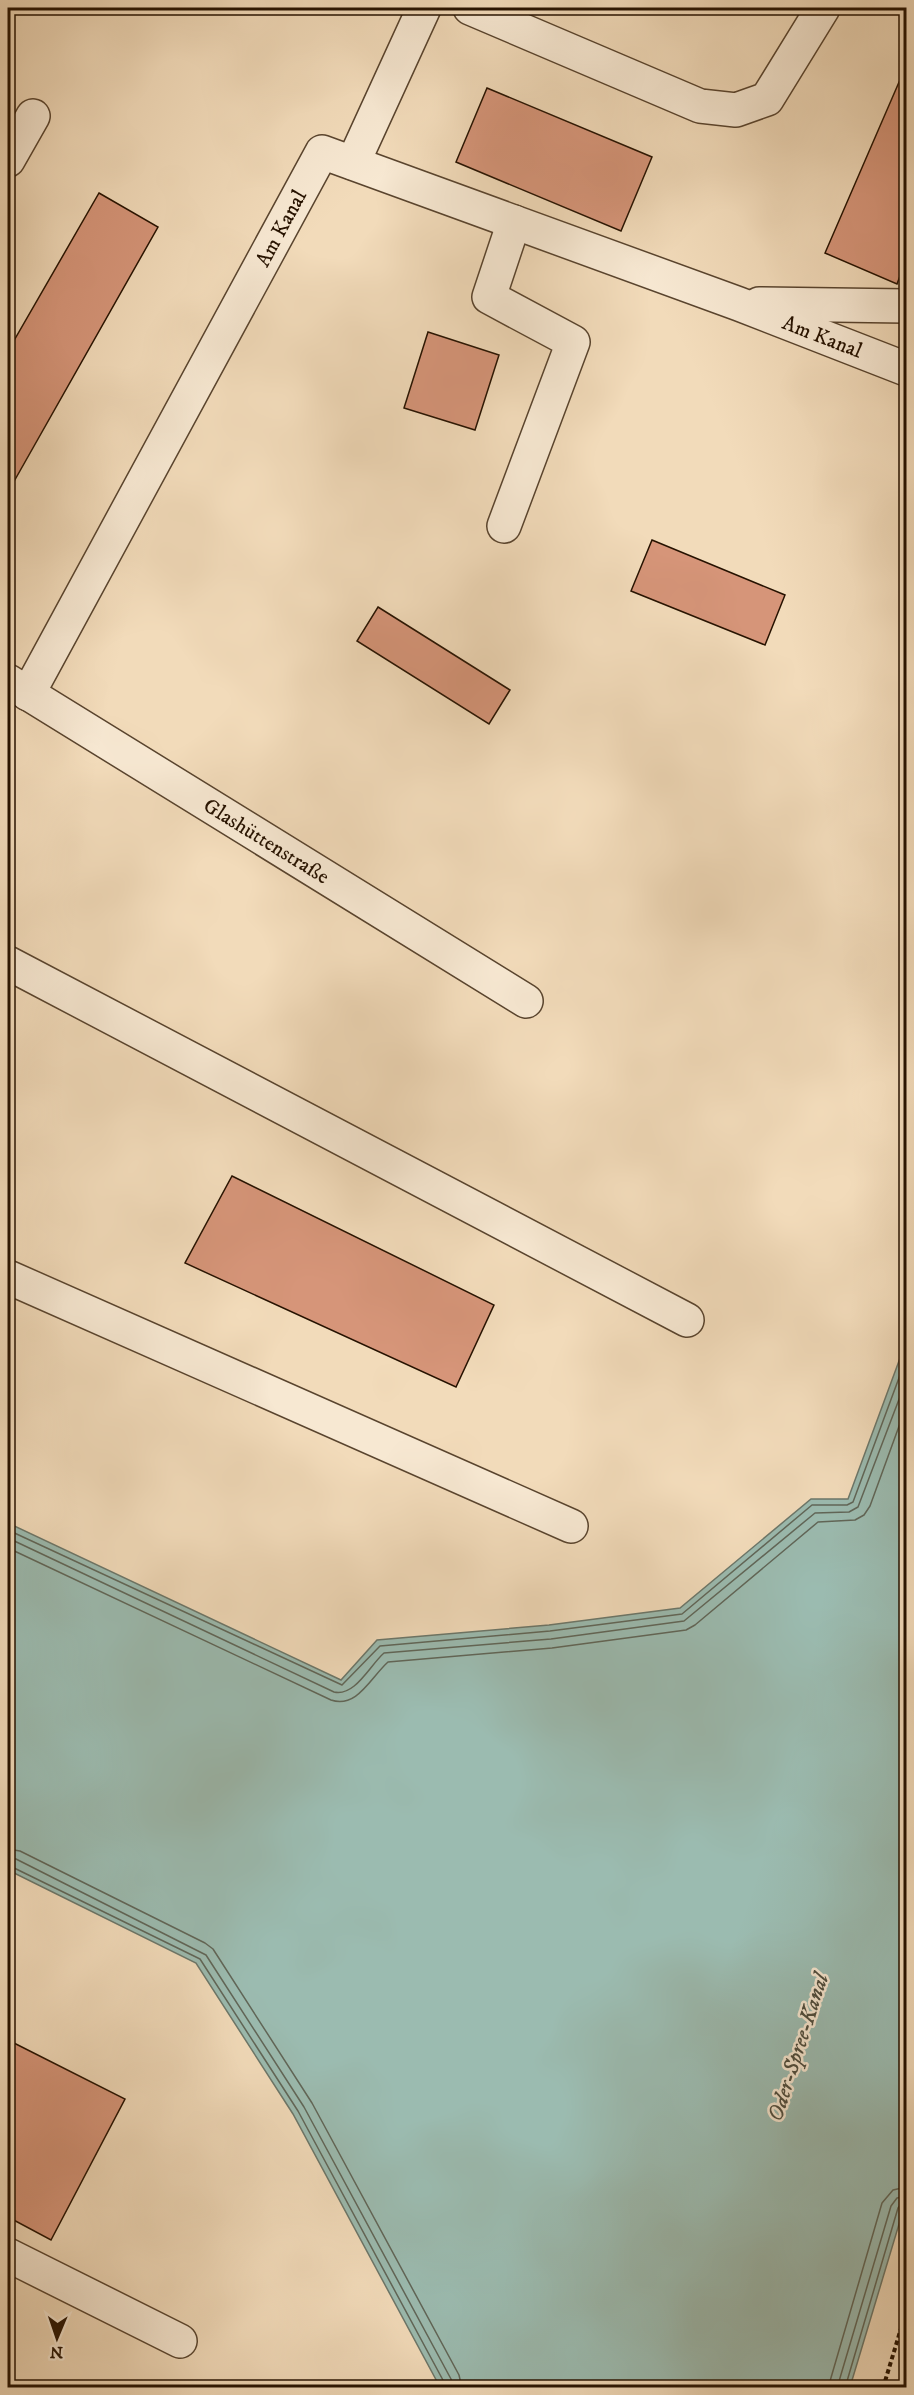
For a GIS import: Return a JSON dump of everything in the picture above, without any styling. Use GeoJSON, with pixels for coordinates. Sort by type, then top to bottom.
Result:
{"type":"FeatureCollection","features":[{"type":"Feature","properties":{"kind":"street"},"geometry":{"type":"LineString","coordinates":[[353,163],[424,8]]}},
{"type":"Feature","properties":{"kind":"street"},"geometry":{"type":"LineString","coordinates":[[470,8],[700,106],[736,110],[767,99],[823,8]]}},
{"type":"Feature","properties":{"kind":"street"},"geometry":{"type":"LineString","coordinates":[[8,160],[33,116]]}},
{"type":"Feature","properties":{"kind":"street","name":"Am Kanal"},"geometry":{"type":"LineString","coordinates":[[18,688],[322,152],[739,304],[906,369]]}},
{"type":"Feature","properties":{"kind":"street"},"geometry":{"type":"LineString","coordinates":[[504,526],[573,342],[489,297],[514,222]]}},
{"type":"Feature","properties":{"kind":"street","name":"Am Kanal"},"geometry":{"type":"LineString","coordinates":[[739,304],[906,306]]}},
{"type":"Feature","properties":{"kind":"street","name":"Glashüttenstraße"},"geometry":{"type":"LineString","coordinates":[[18,688],[526,1001]]}},
{"type":"Feature","properties":{"kind":"street"},"geometry":{"type":"LineString","coordinates":[[8,963],[687,1320]]}},
{"type":"Feature","properties":{"kind":"street"},"geometry":{"type":"LineString","coordinates":[[8,1277],[571,1527]]}},
{"type":"Feature","properties":{"kind":"street"},"geometry":{"type":"LineString","coordinates":[[8,2254],[180,2341]]}},
{"type":"Feature","properties":{"kind":"path"},"geometry":{"type":"LineString","coordinates":[[883,2388],[906,2312]]}},
{"type":"Feature","properties":{"kind":"water","name":"Oder-Spree-Kanal"},"geometry":{"type":"Polygon","coordinates":[[[906,1342],[906,2201],[850,2387],[440,2387],[293,2114],[196,1963],[8,1870],[8,1523],[341,1680],[377,1640],[549,1625],[680,1608],[811,1499],[848,1499],[906,1342]]]}},
{"type":"Feature","properties":{"kind":"building"},"geometry":{"type":"Polygon","coordinates":[[[906,66],[906,260],[897,284],[825,253],[906,66]]]}},
{"type":"Feature","properties":{"kind":"building"},"geometry":{"type":"Polygon","coordinates":[[[487,88],[652,157],[621,231],[456,162],[487,88]]]}},
{"type":"Feature","properties":{"kind":"building"},"geometry":{"type":"Polygon","coordinates":[[[99,193],[158,227],[8,492],[8,351],[99,193]]]}},
{"type":"Feature","properties":{"kind":"building"},"geometry":{"type":"Polygon","coordinates":[[[428,332],[499,355],[475,430],[404,408],[428,332]]]}},
{"type":"Feature","properties":{"kind":"building"},"geometry":{"type":"Polygon","coordinates":[[[652,540],[785,595],[765,645],[631,591],[652,540]]]}},
{"type":"Feature","properties":{"kind":"building"},"geometry":{"type":"Polygon","coordinates":[[[378,607],[510,690],[489,724],[357,641],[378,607]]]}},
{"type":"Feature","properties":{"kind":"building"},"geometry":{"type":"Polygon","coordinates":[[[232,1176],[494,1305],[456,1387],[185,1263],[232,1176]]]}},
{"type":"Feature","properties":{"kind":"building"},"geometry":{"type":"Polygon","coordinates":[[[8,2040],[125,2099],[51,2240],[8,2217],[8,2040]]]}}]}
